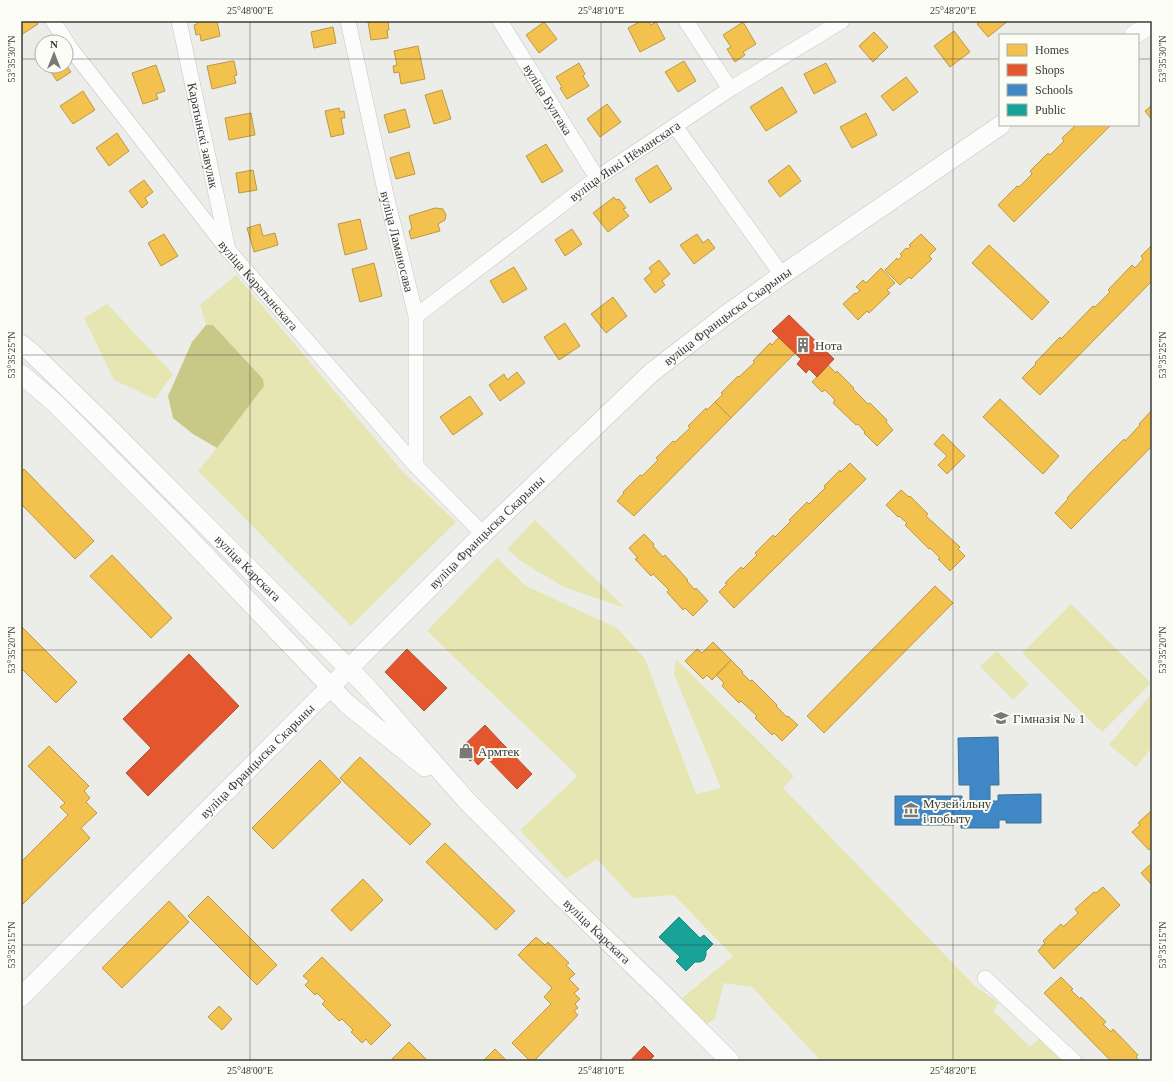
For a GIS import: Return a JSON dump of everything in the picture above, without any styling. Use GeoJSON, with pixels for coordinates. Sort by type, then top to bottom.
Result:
{"type":"FeatureCollection","features":[{"type":"Feature","properties":{"kind":"street","name":"вуліца Каратынскага"},"geometry":{"type":"LineString","coordinates":[[53,21],[71,49],[228,250],[416,466],[483,534]]}},
{"type":"Feature","properties":{"kind":"street","name":"Каратынскі завулак"},"geometry":{"type":"LineString","coordinates":[[179,21],[228,250]]}},
{"type":"Feature","properties":{"kind":"street","name":"вуліца Ламаносава"},"geometry":{"type":"LineString","coordinates":[[348,21],[386,195],[416,316],[416,466]]}},
{"type":"Feature","properties":{"kind":"street","name":"вуліца Булгака"},"geometry":{"type":"LineString","coordinates":[[500,21],[597,178]]}},
{"type":"Feature","properties":{"kind":"street"},"geometry":{"type":"LineString","coordinates":[[686,21],[730,89]]}},
{"type":"Feature","properties":{"kind":"street","name":"вуліца Янкі Нёманскага"},"geometry":{"type":"LineString","coordinates":[[416,316],[597,178],[730,89],[842,21]]}},
{"type":"Feature","properties":{"kind":"street"},"geometry":{"type":"LineString","coordinates":[[1135,34],[1152,22]]}},
{"type":"Feature","properties":{"kind":"street"},"geometry":{"type":"LineString","coordinates":[[676,126],[782,275]]}},
{"type":"Feature","properties":{"kind":"street","name":"вуліца Францыска Скарыны"},"geometry":{"type":"LineString","coordinates":[[21,997],[483,534],[651,372],[782,275],[1000,126]]}},
{"type":"Feature","properties":{"kind":"street","name":"вуліца Карскага"},"geometry":{"type":"LineString","coordinates":[[21,344],[108,427],[366,686],[466,800],[557,892],[730,1061]]}},
{"type":"Feature","properties":{"kind":"street","name":"вуліца Карскага"},"geometry":{"type":"LineString","coordinates":[[21,374],[55,403],[348,704],[466,800]]}},
{"type":"Feature","properties":{"kind":"street"},"geometry":{"type":"LineString","coordinates":[[985,978],[1074,1061]]}},
{"type":"Feature","properties":{"kind":"green space"},"geometry":{"type":"Polygon","coordinates":[[[236,275],[403,472],[456,522],[351,626],[198,471],[264,385],[263,379],[213,325],[206,325],[200,305],[236,275]]]}},
{"type":"Feature","properties":{"kind":"green space"},"geometry":{"type":"Polygon","coordinates":[[[107,304],[173,374],[155,399],[114,380],[84,318],[107,304]]]}},
{"type":"Feature","properties":{"kind":"green space"},"geometry":{"type":"Polygon","coordinates":[[[535,520],[625,608],[564,587],[522,562],[507,549],[535,520]]]}},
{"type":"Feature","properties":{"kind":"green space"},"geometry":{"type":"Polygon","coordinates":[[[497,558],[526,586],[617,628],[645,659],[696,794],[721,788],[674,674],[676,659],[794,776],[783,788],[975,986],[999,1003],[993,1011],[1030,1047],[1039,1039],[1062,1061],[821,1061],[752,987],[724,983],[715,1019],[707,1024],[681,999],[733,956],[674,895],[633,898],[597,859],[566,879],[520,830],[578,776],[427,631],[497,558]]]}},
{"type":"Feature","properties":{"kind":"green space"},"geometry":{"type":"Polygon","coordinates":[[[1071,604],[1151,683],[1102,732],[1022,653],[1071,604]]]}},
{"type":"Feature","properties":{"kind":"green space"},"geometry":{"type":"Polygon","coordinates":[[[997,651],[1029,684],[1013,700],[980,666],[997,651]]]}},
{"type":"Feature","properties":{"kind":"green space"},"geometry":{"type":"Polygon","coordinates":[[[1152,693],[1152,747],[1136,767],[1109,745],[1152,693]]]}},
{"type":"Feature","properties":{"kind":"shaded area"},"geometry":{"type":"Polygon","coordinates":[[[206,325],[213,325],[263,379],[264,386],[217,448],[193,434],[173,418],[168,396],[192,342],[206,325]]]}},
{"type":"Feature","properties":{"kind":"building: Homes"},"geometry":{"type":"Polygon","coordinates":[[[21,21],[37,21],[38,24],[21,35],[21,21]]]}},
{"type":"Feature","properties":{"kind":"building: Homes"},"geometry":{"type":"Polygon","coordinates":[[[197,21],[217,21],[220,36],[201,41],[200,34],[196,35],[194,25],[197,24],[197,21]]]}},
{"type":"Feature","properties":{"kind":"building: Homes"},"geometry":{"type":"Polygon","coordinates":[[[388,21],[388,38],[371,40],[368,22],[388,21]]]}},
{"type":"Feature","properties":{"kind":"building: Homes"},"geometry":{"type":"Polygon","coordinates":[[[641,21],[648,21],[651,25],[656,22],[665,39],[640,52],[628,28],[641,21]]]}},
{"type":"Feature","properties":{"kind":"building: Homes"},"geometry":{"type":"Polygon","coordinates":[[[980,21],[1008,21],[988,37],[977,24],[980,21]]]}},
{"type":"Feature","properties":{"kind":"building: Homes"},"geometry":{"type":"Polygon","coordinates":[[[544,22],[557,39],[539,53],[526,35],[544,22]]]}},
{"type":"Feature","properties":{"kind":"building: Homes"},"geometry":{"type":"Polygon","coordinates":[[[743,22],[756,44],[743,52],[745,55],[735,62],[727,49],[731,47],[723,35],[743,22]]]}},
{"type":"Feature","properties":{"kind":"building: Homes"},"geometry":{"type":"Polygon","coordinates":[[[333,27],[336,43],[314,48],[311,32],[333,27]]]}},
{"type":"Feature","properties":{"kind":"building: Homes"},"geometry":{"type":"Polygon","coordinates":[[[954,31],[970,52],[950,67],[934,46],[954,31]]]}},
{"type":"Feature","properties":{"kind":"building: Homes"},"geometry":{"type":"Polygon","coordinates":[[[874,32],[888,47],[873,62],[859,46],[874,32]]]}},
{"type":"Feature","properties":{"kind":"building: Homes"},"geometry":{"type":"Polygon","coordinates":[[[418,46],[425,79],[401,84],[399,72],[394,73],[393,66],[397,65],[394,51],[418,46]]]}},
{"type":"Feature","properties":{"kind":"building: Homes"},"geometry":{"type":"Polygon","coordinates":[[[234,61],[237,75],[234,76],[236,83],[212,89],[207,66],[234,61]]]}},
{"type":"Feature","properties":{"kind":"building: Homes"},"geometry":{"type":"Polygon","coordinates":[[[684,61],[696,81],[678,92],[665,72],[684,61]]]}},
{"type":"Feature","properties":{"kind":"building: Homes"},"geometry":{"type":"Polygon","coordinates":[[[579,63],[585,74],[583,76],[589,86],[567,99],[560,88],[562,87],[556,77],[579,63]]]}},
{"type":"Feature","properties":{"kind":"building: Homes"},"geometry":{"type":"Polygon","coordinates":[[[826,63],[836,82],[814,94],[804,74],[826,63]]]}},
{"type":"Feature","properties":{"kind":"building: Homes"},"geometry":{"type":"Polygon","coordinates":[[[156,65],[165,91],[156,94],[158,99],[143,104],[132,73],[156,65]]]}},
{"type":"Feature","properties":{"kind":"building: Homes"},"geometry":{"type":"Polygon","coordinates":[[[52,74],[68,74],[57,81],[52,74]]]}},
{"type":"Feature","properties":{"kind":"building: Homes"},"geometry":{"type":"Polygon","coordinates":[[[906,77],[918,92],[893,111],[881,96],[906,77]]]}},
{"type":"Feature","properties":{"kind":"building: Homes"},"geometry":{"type":"Polygon","coordinates":[[[782,87],[797,112],[766,131],[750,107],[782,87]]]}},
{"type":"Feature","properties":{"kind":"building: Homes"},"geometry":{"type":"Polygon","coordinates":[[[442,90],[451,119],[434,124],[425,95],[442,90]]]}},
{"type":"Feature","properties":{"kind":"building: Homes"},"geometry":{"type":"Polygon","coordinates":[[[83,91],[95,110],[73,124],[60,106],[83,91]]]}},
{"type":"Feature","properties":{"kind":"building: Homes"},"geometry":{"type":"Polygon","coordinates":[[[607,104],[621,122],[600,137],[587,119],[607,104]]]}},
{"type":"Feature","properties":{"kind":"building: Homes"},"geometry":{"type":"Polygon","coordinates":[[[1152,105],[1152,120],[1145,111],[1152,105]]]}},
{"type":"Feature","properties":{"kind":"building: Homes"},"geometry":{"type":"Polygon","coordinates":[[[339,108],[340,112],[344,111],[345,118],[341,118],[344,134],[331,137],[325,111],[339,108]]]}},
{"type":"Feature","properties":{"kind":"building: Homes"},"geometry":{"type":"Polygon","coordinates":[[[405,109],[410,127],[389,133],[384,115],[405,109]]]}},
{"type":"Feature","properties":{"kind":"building: Homes"},"geometry":{"type":"Polygon","coordinates":[[[251,113],[255,135],[229,140],[225,118],[251,113]]]}},
{"type":"Feature","properties":{"kind":"building: Homes"},"geometry":{"type":"Polygon","coordinates":[[[866,113],[877,135],[852,148],[840,127],[866,113]]]}},
{"type":"Feature","properties":{"kind":"building: Homes"},"geometry":{"type":"Polygon","coordinates":[[[1075,126],[1110,126],[1014,222],[998,205],[1017,186],[1019,187],[1032,174],[1030,171],[1048,153],[1050,155],[1064,141],[1062,138],[1075,126]]]}},
{"type":"Feature","properties":{"kind":"building: Homes"},"geometry":{"type":"Polygon","coordinates":[[[117,133],[129,151],[109,166],[96,148],[117,133]]]}},
{"type":"Feature","properties":{"kind":"building: Homes"},"geometry":{"type":"Polygon","coordinates":[[[546,144],[563,171],[542,183],[526,156],[546,144]]]}},
{"type":"Feature","properties":{"kind":"building: Homes"},"geometry":{"type":"Polygon","coordinates":[[[409,152],[415,174],[396,179],[390,158],[409,152]]]}},
{"type":"Feature","properties":{"kind":"building: Homes"},"geometry":{"type":"Polygon","coordinates":[[[657,165],[672,189],[650,203],[635,179],[657,165]]]}},
{"type":"Feature","properties":{"kind":"building: Homes"},"geometry":{"type":"Polygon","coordinates":[[[789,165],[801,181],[780,197],[768,181],[789,165]]]}},
{"type":"Feature","properties":{"kind":"building: Homes"},"geometry":{"type":"Polygon","coordinates":[[[253,170],[257,190],[239,193],[236,173],[253,170]]]}},
{"type":"Feature","properties":{"kind":"building: Homes"},"geometry":{"type":"Polygon","coordinates":[[[144,180],[153,192],[145,198],[148,203],[142,208],[129,191],[144,180]]]}},
{"type":"Feature","properties":{"kind":"building: Homes"},"geometry":{"type":"Polygon","coordinates":[[[614,197],[616,200],[619,199],[626,208],[623,209],[629,216],[608,232],[593,213],[614,197]]]}},
{"type":"Feature","properties":{"kind":"building: Homes"},"geometry":{"type":"Polygon","coordinates":[[[435,208],[443,209],[446,215],[445,220],[438,224],[440,231],[411,239],[409,231],[412,229],[409,216],[435,208]]]}},
{"type":"Feature","properties":{"kind":"building: Homes"},"geometry":{"type":"Polygon","coordinates":[[[360,219],[367,249],[345,255],[338,224],[360,219]]]}},
{"type":"Feature","properties":{"kind":"building: Homes"},"geometry":{"type":"Polygon","coordinates":[[[260,224],[263,236],[275,233],[278,245],[254,252],[247,228],[260,224]]]}},
{"type":"Feature","properties":{"kind":"building: Homes"},"geometry":{"type":"Polygon","coordinates":[[[572,229],[582,244],[565,256],[555,240],[572,229]]]}},
{"type":"Feature","properties":{"kind":"building: Homes"},"geometry":{"type":"Polygon","coordinates":[[[164,234],[178,256],[161,266],[148,243],[164,234]]]}},
{"type":"Feature","properties":{"kind":"building: Homes"},"geometry":{"type":"Polygon","coordinates":[[[697,234],[703,243],[708,239],[715,248],[694,264],[680,245],[697,234]]]}},
{"type":"Feature","properties":{"kind":"building: Homes"},"geometry":{"type":"Polygon","coordinates":[[[921,234],[936,249],[929,256],[932,259],[911,279],[909,277],[900,285],[885,270],[897,258],[898,260],[902,256],[900,254],[906,248],[908,249],[911,246],[909,245],[921,234]]]}},
{"type":"Feature","properties":{"kind":"building: Homes"},"geometry":{"type":"Polygon","coordinates":[[[989,245],[1049,302],[1032,320],[972,263],[989,245]]]}},
{"type":"Feature","properties":{"kind":"building: Homes"},"geometry":{"type":"Polygon","coordinates":[[[1152,245],[1152,281],[1040,395],[1022,378],[1060,337],[1061,339],[1093,306],[1095,307],[1110,292],[1108,290],[1132,265],[1135,268],[1143,259],[1141,256],[1152,245]]]}},
{"type":"Feature","properties":{"kind":"building: Homes"},"geometry":{"type":"Polygon","coordinates":[[[659,260],[670,274],[662,281],[665,285],[655,293],[644,279],[652,272],[649,268],[659,260]]]}},
{"type":"Feature","properties":{"kind":"building: Homes"},"geometry":{"type":"Polygon","coordinates":[[[374,263],[382,296],[360,302],[352,269],[374,263]]]}},
{"type":"Feature","properties":{"kind":"building: Homes"},"geometry":{"type":"Polygon","coordinates":[[[514,267],[527,289],[503,303],[490,281],[514,267]]]}},
{"type":"Feature","properties":{"kind":"building: Homes"},"geometry":{"type":"Polygon","coordinates":[[[881,268],[895,283],[887,290],[890,293],[869,313],[867,311],[858,320],[843,304],[860,290],[856,287],[863,280],[866,283],[881,268]]]}},
{"type":"Feature","properties":{"kind":"building: Homes"},"geometry":{"type":"Polygon","coordinates":[[[613,297],[627,316],[606,333],[591,314],[613,297]]]}},
{"type":"Feature","properties":{"kind":"building: Homes"},"geometry":{"type":"Polygon","coordinates":[[[565,323],[580,346],[559,360],[544,337],[565,323]]]}},
{"type":"Feature","properties":{"kind":"building: Homes"},"geometry":{"type":"Polygon","coordinates":[[[779,337],[795,353],[731,418],[715,402],[723,394],[721,393],[738,376],[739,377],[755,362],[753,361],[770,343],[772,345],[779,337]]]}},
{"type":"Feature","properties":{"kind":"building: Homes"},"geometry":{"type":"Polygon","coordinates":[[[828,365],[836,373],[837,371],[868,404],[870,403],[887,420],[886,422],[893,430],[877,446],[864,433],[865,432],[858,424],[856,425],[833,403],[835,400],[825,390],[822,392],[812,382],[828,365]]]}},
{"type":"Feature","properties":{"kind":"building: Homes"},"geometry":{"type":"Polygon","coordinates":[[[517,372],[525,383],[500,401],[489,385],[504,374],[507,380],[517,372]]]}},
{"type":"Feature","properties":{"kind":"building: Homes"},"geometry":{"type":"Polygon","coordinates":[[[470,396],[483,414],[453,435],[440,417],[470,396]]]}},
{"type":"Feature","properties":{"kind":"building: Homes"},"geometry":{"type":"Polygon","coordinates":[[[1000,399],[1059,456],[1043,474],[983,417],[1000,399]]]}},
{"type":"Feature","properties":{"kind":"building: Homes"},"geometry":{"type":"Polygon","coordinates":[[[715,402],[731,418],[634,516],[617,501],[624,493],[623,492],[658,460],[656,458],[673,441],[675,442],[690,428],[688,426],[706,408],[707,410],[715,402]]]}},
{"type":"Feature","properties":{"kind":"building: Homes"},"geometry":{"type":"Polygon","coordinates":[[[1152,410],[1152,446],[1071,529],[1055,513],[1091,472],[1124,439],[1125,441],[1152,410]]]}},
{"type":"Feature","properties":{"kind":"building: Homes"},"geometry":{"type":"Polygon","coordinates":[[[943,434],[965,456],[947,474],[938,465],[947,456],[934,444],[943,434]]]}},
{"type":"Feature","properties":{"kind":"building: Homes"},"geometry":{"type":"Polygon","coordinates":[[[850,463],[866,479],[734,608],[719,592],[727,584],[725,583],[741,567],[743,569],[757,555],[755,553],[773,535],[775,537],[807,502],[809,504],[840,470],[841,472],[850,463]]]}},
{"type":"Feature","properties":{"kind":"building: Homes"},"geometry":{"type":"Polygon","coordinates":[[[24,469],[94,541],[75,559],[21,504],[21,472],[24,469]]]}},
{"type":"Feature","properties":{"kind":"building: Homes"},"geometry":{"type":"Polygon","coordinates":[[[901,490],[909,497],[910,496],[928,514],[926,516],[960,547],[958,549],[965,556],[950,571],[938,559],[940,558],[905,525],[907,523],[899,516],[898,517],[886,505],[901,490]]]}},
{"type":"Feature","properties":{"kind":"building: Homes"},"geometry":{"type":"Polygon","coordinates":[[[644,534],[654,544],[653,546],[663,557],[665,555],[695,590],[696,588],[708,601],[693,616],[685,608],[683,610],[667,592],[669,590],[653,574],[651,576],[635,559],[638,558],[629,548],[644,534]]]}},
{"type":"Feature","properties":{"kind":"building: Homes"},"geometry":{"type":"Polygon","coordinates":[[[112,555],[172,618],[151,638],[90,576],[112,555]]]}},
{"type":"Feature","properties":{"kind":"building: Homes"},"geometry":{"type":"Polygon","coordinates":[[[935,586],[953,603],[824,733],[807,716],[935,586]]]}},
{"type":"Feature","properties":{"kind":"building: Homes"},"geometry":{"type":"Polygon","coordinates":[[[21,626],[77,682],[56,703],[21,668],[21,626]]]}},
{"type":"Feature","properties":{"kind":"building: Homes"},"geometry":{"type":"Polygon","coordinates":[[[713,642],[731,660],[712,680],[707,675],[703,679],[685,661],[697,649],[702,653],[713,642]]]}},
{"type":"Feature","properties":{"kind":"building: Homes"},"geometry":{"type":"Polygon","coordinates":[[[731,660],[750,681],[752,680],[777,705],[776,706],[787,717],[788,716],[798,725],[782,741],[774,733],[772,735],[755,718],[757,716],[741,701],[739,703],[722,686],[724,683],[716,675],[731,660]]]}},
{"type":"Feature","properties":{"kind":"building: Homes"},"geometry":{"type":"Polygon","coordinates":[[[49,746],[89,786],[84,791],[90,798],[86,802],[97,813],[81,828],[90,838],[21,906],[21,862],[68,815],[60,807],[65,803],[28,766],[49,746]]]}},
{"type":"Feature","properties":{"kind":"building: Homes"},"geometry":{"type":"Polygon","coordinates":[[[360,757],[431,824],[410,845],[340,778],[360,757]]]}},
{"type":"Feature","properties":{"kind":"building: Homes"},"geometry":{"type":"Polygon","coordinates":[[[320,760],[341,782],[273,849],[252,828],[320,760]]]}},
{"type":"Feature","properties":{"kind":"building: Homes"},"geometry":{"type":"Polygon","coordinates":[[[1152,810],[1152,848],[1149,850],[1132,832],[1140,825],[1138,823],[1152,810]]]}},
{"type":"Feature","properties":{"kind":"building: Homes"},"geometry":{"type":"Polygon","coordinates":[[[445,843],[515,911],[496,930],[426,862],[445,843]]]}},
{"type":"Feature","properties":{"kind":"building: Homes"},"geometry":{"type":"Polygon","coordinates":[[[1152,863],[1152,885],[1141,873],[1152,863]]]}},
{"type":"Feature","properties":{"kind":"building: Homes"},"geometry":{"type":"Polygon","coordinates":[[[363,879],[383,900],[351,931],[331,910],[363,879]]]}},
{"type":"Feature","properties":{"kind":"building: Homes"},"geometry":{"type":"Polygon","coordinates":[[[1103,887],[1120,905],[1054,969],[1038,951],[1045,943],[1043,941],[1061,924],[1063,927],[1078,913],[1075,909],[1094,892],[1096,893],[1103,887]]]}},
{"type":"Feature","properties":{"kind":"building: Homes"},"geometry":{"type":"Polygon","coordinates":[[[208,896],[277,965],[257,985],[188,916],[208,896]]]}},
{"type":"Feature","properties":{"kind":"building: Homes"},"geometry":{"type":"Polygon","coordinates":[[[169,901],[189,922],[122,988],[102,968],[169,901]]]}},
{"type":"Feature","properties":{"kind":"building: Homes"},"geometry":{"type":"Polygon","coordinates":[[[536,937],[545,945],[548,942],[569,963],[566,965],[575,974],[569,979],[579,989],[574,993],[580,999],[575,1004],[578,1008],[574,1011],[578,1015],[534,1061],[530,1061],[512,1043],[551,1004],[544,997],[552,988],[518,955],[536,937]]]}},
{"type":"Feature","properties":{"kind":"building: Homes"},"geometry":{"type":"Polygon","coordinates":[[[322,957],[391,1025],[371,1045],[366,1039],[362,1043],[351,1032],[353,1030],[342,1019],[339,1021],[322,1004],[325,1001],[317,993],[315,995],[305,985],[309,981],[303,976],[322,957]]]}},
{"type":"Feature","properties":{"kind":"building: Homes"},"geometry":{"type":"Polygon","coordinates":[[[1061,977],[1073,989],[1071,990],[1080,999],[1081,997],[1106,1022],[1103,1024],[1111,1032],[1113,1029],[1138,1055],[1136,1057],[1140,1061],[1111,1061],[1044,993],[1061,977]]]}},
{"type":"Feature","properties":{"kind":"building: Homes"},"geometry":{"type":"Polygon","coordinates":[[[219,1006],[232,1019],[222,1030],[208,1017],[219,1006]]]}},
{"type":"Feature","properties":{"kind":"building: Homes"},"geometry":{"type":"Polygon","coordinates":[[[409,1042],[428,1061],[390,1061],[409,1042]]]}},
{"type":"Feature","properties":{"kind":"building: Homes"},"geometry":{"type":"Polygon","coordinates":[[[495,1049],[507,1061],[483,1061],[495,1049]]]}},
{"type":"Feature","properties":{"kind":"building: Shops","name":"Нота"},"geometry":{"type":"Polygon","coordinates":[[[789,315],[834,359],[817,377],[809,369],[806,373],[797,364],[801,359],[772,331],[789,315]]]}},
{"type":"Feature","properties":{"kind":"building: Shops"},"geometry":{"type":"Polygon","coordinates":[[[407,649],[447,688],[424,711],[385,672],[407,649]]]}},
{"type":"Feature","properties":{"kind":"building: Shops"},"geometry":{"type":"Polygon","coordinates":[[[189,654],[239,706],[148,796],[126,773],[151,748],[123,719],[189,654]]]}},
{"type":"Feature","properties":{"kind":"building: Shops"},"geometry":{"type":"Polygon","coordinates":[[[485,725],[501,742],[478,765],[473,759],[470,761],[459,750],[485,725]]]}},
{"type":"Feature","properties":{"kind":"building: Shops"},"geometry":{"type":"Polygon","coordinates":[[[501,742],[532,774],[517,789],[486,757],[501,742]]]}},
{"type":"Feature","properties":{"kind":"building: Shops"},"geometry":{"type":"Polygon","coordinates":[[[644,1046],[654,1056],[649,1061],[630,1061],[644,1046]]]}},
{"type":"Feature","properties":{"kind":"building: Schools"},"geometry":{"type":"Polygon","coordinates":[[[998,737],[999,785],[990,785],[990,801],[998,801],[998,795],[1041,794],[1041,823],[1006,823],[1006,820],[999,820],[999,828],[961,828],[961,821],[954,821],[954,825],[895,825],[895,796],[962,796],[962,801],[970,801],[970,785],[959,785],[958,738],[998,737]]]}},
{"type":"Feature","properties":{"kind":"building: Public"},"geometry":{"type":"Polygon","coordinates":[[[679,917],[700,938],[704,935],[713,944],[706,951],[704,960],[695,962],[686,971],[676,961],[680,957],[659,937],[679,917]]]}},
{"type":"Feature","properties":{"kind":"place","name":"Нота"},"geometry":{"type":"Point","coordinates":[803,345]}},
{"type":"Feature","properties":{"kind":"place","name":"Гімназія № 1"},"geometry":{"type":"Point","coordinates":[1001,718]}},
{"type":"Feature","properties":{"kind":"place","name":"Армтек"},"geometry":{"type":"Point","coordinates":[466,751]}},
{"type":"Feature","properties":{"kind":"place","name":"Музей ільну і побыту"},"geometry":{"type":"Point","coordinates":[911,810]}}]}
